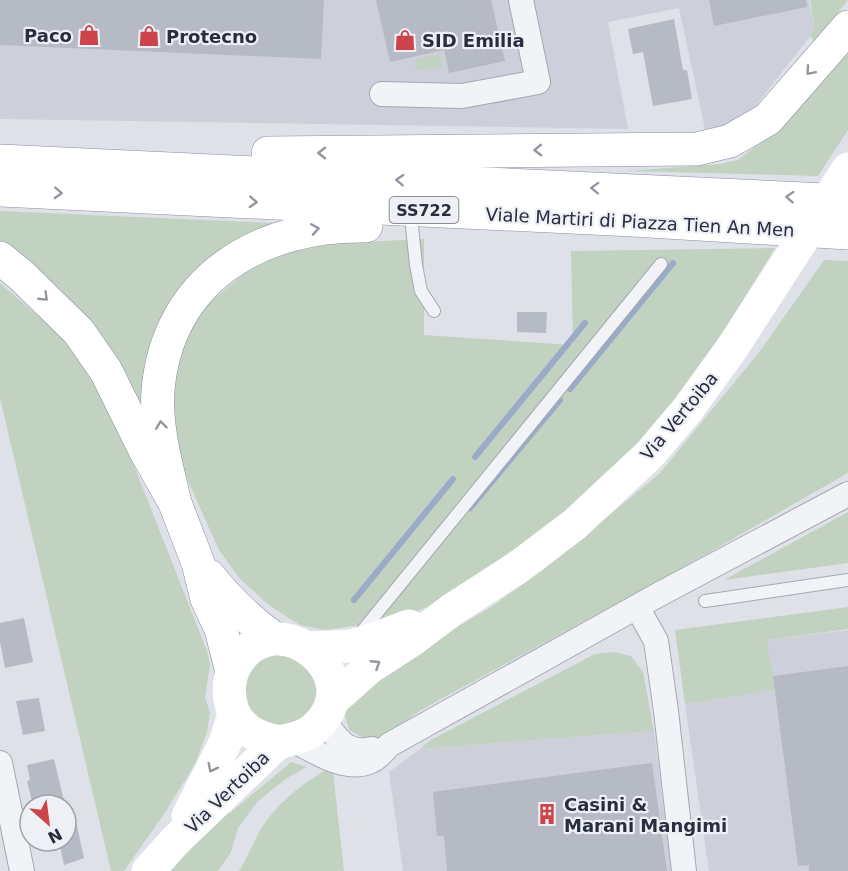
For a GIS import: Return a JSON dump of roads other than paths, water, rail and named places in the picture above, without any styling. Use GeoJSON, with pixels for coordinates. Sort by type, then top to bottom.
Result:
{"type":"FeatureCollection","features":[{"type":"Feature","properties":{"kind":"main road"},"geometry":{"type":"LineString","coordinates":[[64,164],[184,154],[697,149],[730,141],[768,119],[848,27]]}},
{"type":"Feature","properties":{"kind":"main road","name":"Viale Martiri di Piazza Tien An Men"},"geometry":{"type":"LineString","coordinates":[[0,161],[848,201]]}},
{"type":"Feature","properties":{"kind":"main road","name":"Via Vertoiba"},"geometry":{"type":"LineString","coordinates":[[148,871],[240,777],[287,741],[315,729],[327,711],[369,668],[546,547],[626,478],[650,454],[688,409],[732,348],[848,170]]}},
{"type":"Feature","properties":{"kind":"main road","name":"Viale Martiri di Piazza Tien An Men"},"geometry":{"type":"LineString","coordinates":[[0,190],[633,220],[848,233]]}},
{"type":"Feature","properties":{"kind":"main road","name":"SS722"},"geometry":{"type":"LineString","coordinates":[[175,503],[160,424],[158,392],[162,361],[177,322],[193,297],[215,273],[242,255],[276,238],[341,225],[546,232],[633,220]]}},
{"type":"Feature","properties":{"kind":"main road","name":"SS722"},"geometry":{"type":"LineString","coordinates":[[0,258],[50,303],[93,351],[124,405],[145,450],[175,503],[198,563],[207,599],[221,628],[232,672]]}},
{"type":"Feature","properties":{"kind":"main road","name":"SS722"},"geometry":{"type":"LineString","coordinates":[[198,563],[231,604],[254,625],[276,639]]}},
{"type":"Feature","properties":{"kind":"main road","name":"Via Vertoiba"},"geometry":{"type":"LineString","coordinates":[[276,639],[293,640],[309,648],[350,646],[453,609]]}},
{"type":"Feature","properties":{"kind":"main road"},"geometry":{"type":"LineString","coordinates":[[232,672],[239,659],[249,649],[276,639]]}},
{"type":"Feature","properties":{"kind":"main road"},"geometry":{"type":"LineString","coordinates":[[309,648],[327,668],[333,685],[327,711]]}},
{"type":"Feature","properties":{"kind":"main road","name":"Via Vertoiba"},"geometry":{"type":"LineString","coordinates":[[232,672],[229,686],[230,700],[234,714],[242,726],[253,735],[266,740],[287,741]]}},
{"type":"Feature","properties":{"kind":"main road","name":"Via Vertoiba"},"geometry":{"type":"LineString","coordinates":[[174,842],[221,751],[234,714]]}},
{"type":"Feature","properties":{"kind":"street"},"geometry":{"type":"LineString","coordinates":[[382,94],[462,96],[538,82],[521,0]]}},
{"type":"Feature","properties":{"kind":"street","name":"Via Vertoiba"},"geometry":{"type":"LineString","coordinates":[[327,711],[343,745],[351,750],[361,752],[389,745],[637,607],[848,494]]}},
{"type":"Feature","properties":{"kind":"street"},"geometry":{"type":"LineString","coordinates":[[637,607],[656,641],[684,871]]}},
{"type":"Feature","properties":{"kind":"street","name":"Via Vertoiba"},"geometry":{"type":"LineString","coordinates":[[287,741],[349,765],[373,761],[389,745]]}},
{"type":"Feature","properties":{"kind":"street"},"geometry":{"type":"LineString","coordinates":[[0,763],[22,871]]}},
{"type":"Feature","properties":{"kind":"lane"},"geometry":{"type":"LineString","coordinates":[[412,227],[416,265],[422,291],[434,311]]}},
{"type":"Feature","properties":{"kind":"lane"},"geometry":{"type":"LineString","coordinates":[[350,646],[661,264]]}},
{"type":"Feature","properties":{"kind":"lane"},"geometry":{"type":"LineString","coordinates":[[705,601],[848,580]]}},
{"type":"Feature","properties":{"kind":"waterway"},"geometry":{"type":"LineString","coordinates":[[570,389],[673,263]]}},
{"type":"Feature","properties":{"kind":"waterway"},"geometry":{"type":"LineString","coordinates":[[475,457],[585,323]]}},
{"type":"Feature","properties":{"kind":"waterway"},"geometry":{"type":"LineString","coordinates":[[470,508],[560,400]]}},
{"type":"Feature","properties":{"kind":"waterway"},"geometry":{"type":"LineString","coordinates":[[354,600],[453,479]]}},
{"type":"Feature","properties":{"kind":"place","name":"Paco"},"geometry":{"type":"Point","coordinates":[89,35]}},
{"type":"Feature","properties":{"kind":"place","name":"Protecno"},"geometry":{"type":"Point","coordinates":[149,36]}},
{"type":"Feature","properties":{"kind":"place","name":"SID Emilia"},"geometry":{"type":"Point","coordinates":[405,40]}},
{"type":"Feature","properties":{"kind":"place","name":"Casini & Marani Mangimi"},"geometry":{"type":"Point","coordinates":[547,814]}}]}
